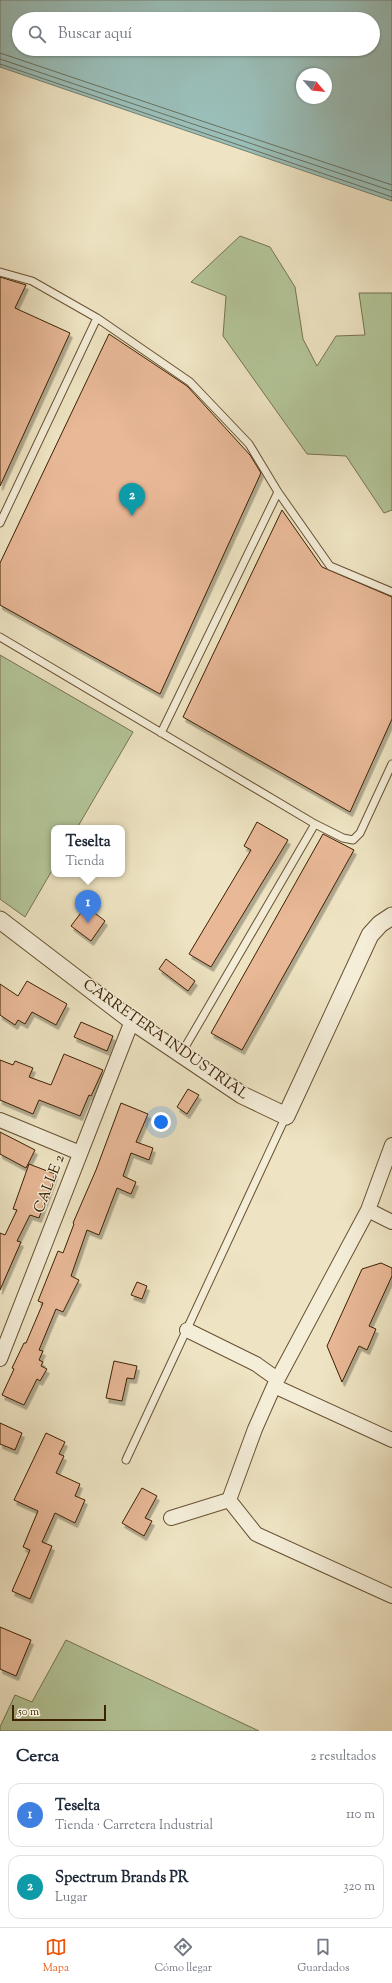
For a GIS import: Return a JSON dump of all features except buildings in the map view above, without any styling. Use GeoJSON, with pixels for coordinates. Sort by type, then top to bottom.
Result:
{"type":"FeatureCollection","features":[{"type":"Feature","properties":{"kind":"street"},"geometry":{"type":"LineString","coordinates":[[286,1116],[370,935],[380,924],[392,916]]}},
{"type":"Feature","properties":{"kind":"street","name":"CARRETERA INDUSTRIAL"},"geometry":{"type":"LineString","coordinates":[[0,920],[132,1021],[242,1095],[286,1116]]}},
{"type":"Feature","properties":{"kind":"street","name":"CALLE 2"},"geometry":{"type":"LineString","coordinates":[[0,1359],[132,1021]]}},
{"type":"Feature","properties":{"kind":"street"},"geometry":{"type":"LineString","coordinates":[[0,1120],[80,1153]]}},
{"type":"Feature","properties":{"kind":"street"},"geometry":{"type":"LineString","coordinates":[[229,1500],[255,1429],[276,1382],[368,1210],[392,1145]]}},
{"type":"Feature","properties":{"kind":"street"},"geometry":{"type":"LineString","coordinates":[[368,1210],[392,1222]]}},
{"type":"Feature","properties":{"kind":"street"},"geometry":{"type":"LineString","coordinates":[[187,1330],[256,1364],[276,1382],[392,1440]]}},
{"type":"Feature","properties":{"kind":"street"},"geometry":{"type":"LineString","coordinates":[[171,1518],[229,1500]]}},
{"type":"Feature","properties":{"kind":"street"},"geometry":{"type":"LineString","coordinates":[[229,1500],[256,1534],[392,1596]]}},
{"type":"Feature","properties":{"kind":"lane"},"geometry":{"type":"LineString","coordinates":[[0,272],[32,280],[97,318],[190,382],[249,444],[278,492],[330,566],[392,592]]}},
{"type":"Feature","properties":{"kind":"lane"},"geometry":{"type":"LineString","coordinates":[[0,523],[97,318]]}},
{"type":"Feature","properties":{"kind":"lane"},"geometry":{"type":"LineString","coordinates":[[162,732],[278,492]]}},
{"type":"Feature","properties":{"kind":"lane"},"geometry":{"type":"LineString","coordinates":[[0,637],[315,824],[343,838],[352,840],[360,833],[392,764]]}},
{"type":"Feature","properties":{"kind":"lane"},"geometry":{"type":"LineString","coordinates":[[181,1054],[315,824]]}},
{"type":"Feature","properties":{"kind":"lane"},"geometry":{"type":"LineString","coordinates":[[126,1460],[286,1116]]}},
{"type":"Feature","properties":{"kind":"green space"},"geometry":{"type":"Polygon","coordinates":[[[240,236],[270,247],[295,287],[303,339],[317,366],[336,336],[365,335],[359,293],[392,293],[392,510],[384,513],[346,456],[307,454],[223,336],[226,296],[191,282],[240,236]]]}},
{"type":"Feature","properties":{"kind":"green space"},"geometry":{"type":"Polygon","coordinates":[[[0,655],[133,732],[79,825],[51,825],[51,872],[25,917],[0,899],[0,655]]]}},
{"type":"Feature","properties":{"kind":"green space"},"geometry":{"type":"Polygon","coordinates":[[[66,1640],[259,1731],[0,1731],[0,1727],[15,1695],[32,1702],[66,1640]]]}},
{"type":"Feature","properties":{"kind":"water"},"geometry":{"type":"Polygon","coordinates":[[[0,0],[392,0],[392,201],[0,67],[0,0]]]}},
{"type":"Feature","properties":{"kind":"place","name":"Spectrum Brands PR"},"geometry":{"type":"Point","coordinates":[132,516]}},
{"type":"Feature","properties":{"kind":"place","name":"Teselta"},"geometry":{"type":"Point","coordinates":[88,923]}}]}
